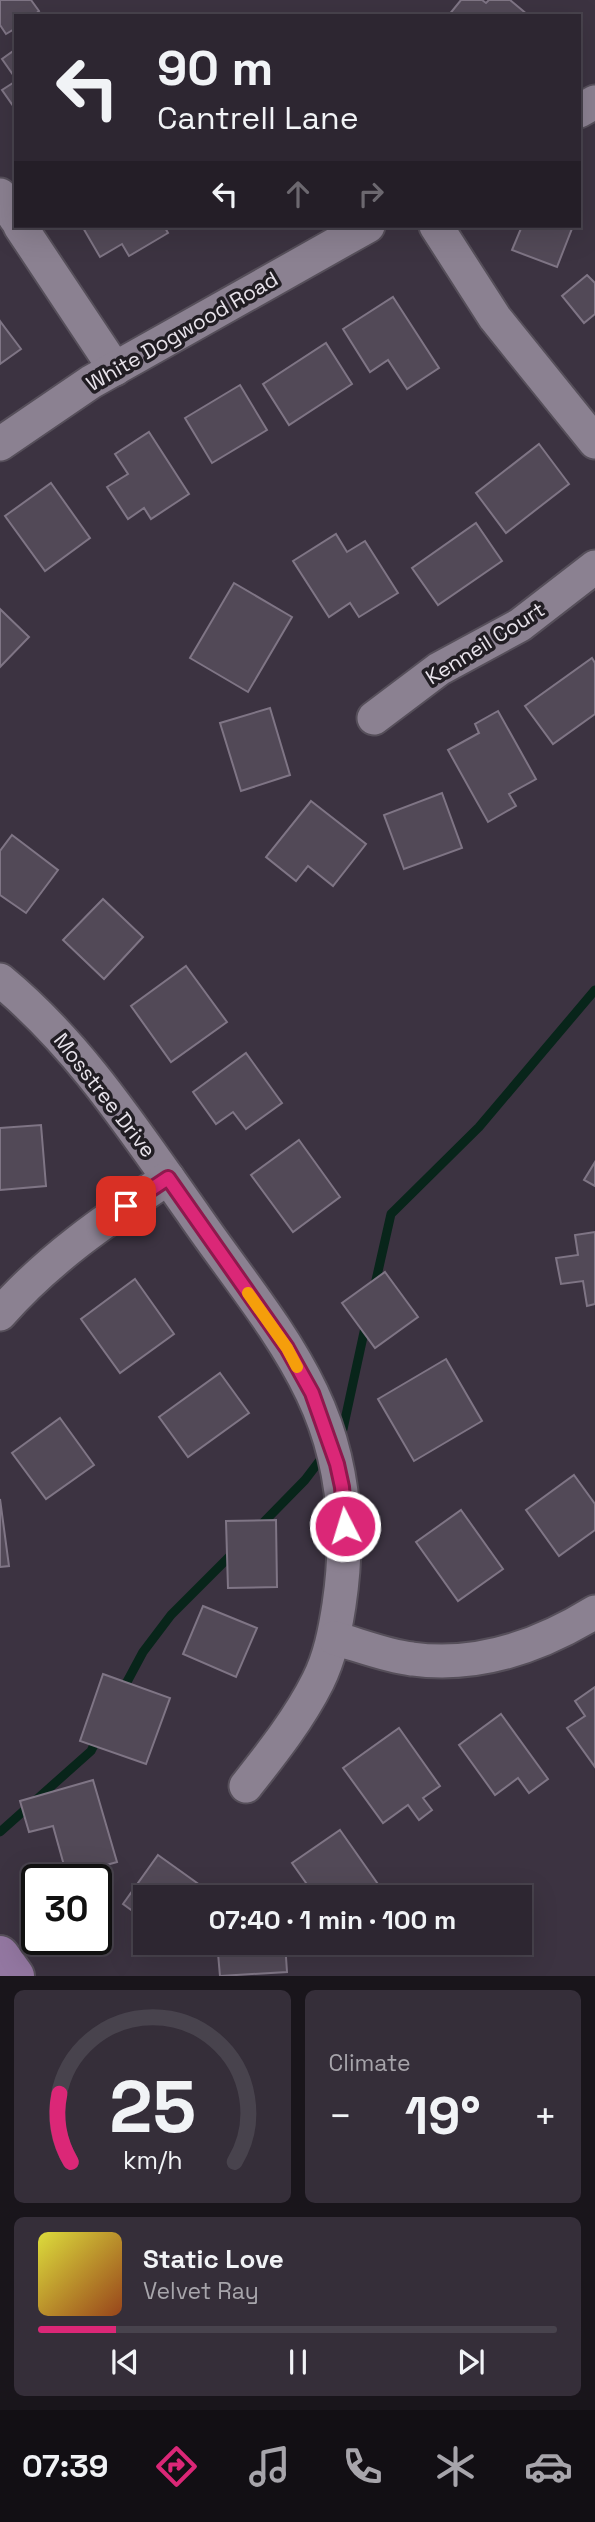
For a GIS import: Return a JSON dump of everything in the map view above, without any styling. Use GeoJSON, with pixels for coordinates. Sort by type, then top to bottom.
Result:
{"type":"FeatureCollection","features":[{"type":"Feature","properties":{"kind":"main road"},"geometry":{"type":"LineString","coordinates":[[0,1955],[15,1976]]}},
{"type":"Feature","properties":{"kind":"street"},"geometry":{"type":"LineString","coordinates":[[0,195],[14,216]]}},
{"type":"Feature","properties":{"kind":"street"},"geometry":{"type":"LineString","coordinates":[[21,228],[115,369]]}},
{"type":"Feature","properties":{"kind":"street","name":"White Dogwood Road"},"geometry":{"type":"LineString","coordinates":[[0,444],[51,407],[115,369],[364,228]]}},
{"type":"Feature","properties":{"kind":"street"},"geometry":{"type":"LineString","coordinates":[[437,228],[495,318],[595,442]]}},
{"type":"Feature","properties":{"kind":"street","name":"Kenneil Court"},"geometry":{"type":"LineString","coordinates":[[374,718],[439,669],[520,625],[595,567]]}},
{"type":"Feature","properties":{"kind":"street","name":"Mosstree Drive"},"geometry":{"type":"LineString","coordinates":[[0,980],[28,1003],[66,1041],[168,1178],[287,1348],[312,1393],[325,1426],[342,1487],[345,1526],[343,1581],[334,1639],[319,1680],[299,1716],[246,1786]]}},
{"type":"Feature","properties":{"kind":"street"},"geometry":{"type":"LineString","coordinates":[[0,1314],[22,1289],[61,1253],[168,1178]]}},
{"type":"Feature","properties":{"kind":"street"},"geometry":{"type":"LineString","coordinates":[[334,1639],[408,1659],[457,1661],[521,1648],[562,1631],[595,1612]]}},
{"type":"Feature","properties":{"kind":"building"},"geometry":{"type":"Polygon","coordinates":[[[0,0],[31,0],[39,11],[35,14],[14,14],[14,29],[6,34],[0,25],[0,0]]]}},
{"type":"Feature","properties":{"kind":"building"},"geometry":{"type":"Polygon","coordinates":[[[461,0],[482,0],[486,3],[489,0],[510,0],[527,14],[450,14],[461,0]]]}},
{"type":"Feature","properties":{"kind":"building"},"geometry":{"type":"Polygon","coordinates":[[[14,50],[14,76],[2,59],[14,50]]]}},
{"type":"Feature","properties":{"kind":"building"},"geometry":{"type":"Polygon","coordinates":[[[14,82],[14,107],[2,90],[14,82]]]}},
{"type":"Feature","properties":{"kind":"building"},"geometry":{"type":"Polygon","coordinates":[[[83,228],[165,228],[168,233],[129,256],[122,244],[100,257],[83,228]]]}},
{"type":"Feature","properties":{"kind":"building"},"geometry":{"type":"Polygon","coordinates":[[[521,228],[572,228],[557,267],[512,250],[521,228]]]}},
{"type":"Feature","properties":{"kind":"building"},"geometry":{"type":"Polygon","coordinates":[[[587,275],[595,283],[595,314],[584,323],[562,296],[587,275]]]}},
{"type":"Feature","properties":{"kind":"building"},"geometry":{"type":"Polygon","coordinates":[[[393,297],[439,368],[407,389],[388,360],[370,372],[343,329],[393,297]]]}},
{"type":"Feature","properties":{"kind":"building"},"geometry":{"type":"Polygon","coordinates":[[[0,321],[21,349],[0,364],[0,321]]]}},
{"type":"Feature","properties":{"kind":"building"},"geometry":{"type":"Polygon","coordinates":[[[326,343],[352,384],[289,425],[263,384],[326,343]]]}},
{"type":"Feature","properties":{"kind":"building"},"geometry":{"type":"Polygon","coordinates":[[[240,385],[267,430],[212,463],[185,418],[240,385]]]}},
{"type":"Feature","properties":{"kind":"building"},"geometry":{"type":"Polygon","coordinates":[[[149,432],[189,494],[151,519],[144,508],[128,519],[107,487],[128,474],[115,454],[149,432]]]}},
{"type":"Feature","properties":{"kind":"building"},"geometry":{"type":"Polygon","coordinates":[[[539,444],[569,484],[506,533],[476,493],[539,444]]]}},
{"type":"Feature","properties":{"kind":"building"},"geometry":{"type":"Polygon","coordinates":[[[51,483],[90,538],[45,571],[5,516],[51,483]]]}},
{"type":"Feature","properties":{"kind":"building"},"geometry":{"type":"Polygon","coordinates":[[[476,523],[502,561],[438,605],[412,568],[476,523]]]}},
{"type":"Feature","properties":{"kind":"building"},"geometry":{"type":"Polygon","coordinates":[[[336,534],[347,552],[365,541],[398,593],[359,617],[350,603],[329,617],[293,561],[336,534]]]}},
{"type":"Feature","properties":{"kind":"building"},"geometry":{"type":"Polygon","coordinates":[[[234,583],[292,617],[248,692],[190,658],[234,583]]]}},
{"type":"Feature","properties":{"kind":"building"},"geometry":{"type":"Polygon","coordinates":[[[0,609],[29,637],[0,667],[0,609]]]}},
{"type":"Feature","properties":{"kind":"building"},"geometry":{"type":"Polygon","coordinates":[[[592,658],[595,663],[595,714],[553,744],[525,706],[592,658]]]}},
{"type":"Feature","properties":{"kind":"building"},"geometry":{"type":"Polygon","coordinates":[[[270,708],[290,775],[241,791],[220,723],[270,708]]]}},
{"type":"Feature","properties":{"kind":"building"},"geometry":{"type":"Polygon","coordinates":[[[498,711],[536,779],[509,794],[516,806],[488,822],[448,750],[479,733],[475,724],[498,711]]]}},
{"type":"Feature","properties":{"kind":"building"},"geometry":{"type":"Polygon","coordinates":[[[442,793],[462,848],[404,869],[384,815],[442,793]]]}},
{"type":"Feature","properties":{"kind":"building"},"geometry":{"type":"Polygon","coordinates":[[[311,801],[366,844],[333,886],[308,866],[296,881],[266,857],[311,801]]]}},
{"type":"Feature","properties":{"kind":"building"},"geometry":{"type":"Polygon","coordinates":[[[12,835],[58,870],[26,913],[0,895],[0,851],[12,835]]]}},
{"type":"Feature","properties":{"kind":"building"},"geometry":{"type":"Polygon","coordinates":[[[103,899],[143,937],[104,979],[63,940],[103,899]]]}},
{"type":"Feature","properties":{"kind":"building"},"geometry":{"type":"Polygon","coordinates":[[[186,966],[227,1022],[171,1062],[131,1006],[186,966]]]}},
{"type":"Feature","properties":{"kind":"building"},"geometry":{"type":"Polygon","coordinates":[[[246,1053],[282,1103],[246,1129],[233,1112],[216,1124],[193,1092],[246,1053]]]}},
{"type":"Feature","properties":{"kind":"building"},"geometry":{"type":"Polygon","coordinates":[[[41,1125],[46,1186],[0,1190],[0,1128],[41,1125]]]}},
{"type":"Feature","properties":{"kind":"building"},"geometry":{"type":"Polygon","coordinates":[[[299,1140],[340,1197],[293,1232],[251,1175],[299,1140]]]}},
{"type":"Feature","properties":{"kind":"building"},"geometry":{"type":"Polygon","coordinates":[[[595,1162],[595,1186],[584,1180],[595,1162]]]}},
{"type":"Feature","properties":{"kind":"building"},"geometry":{"type":"Polygon","coordinates":[[[595,1232],[595,1304],[587,1306],[583,1281],[561,1284],[556,1258],[578,1255],[575,1235],[595,1232]]]}},
{"type":"Feature","properties":{"kind":"building"},"geometry":{"type":"Polygon","coordinates":[[[385,1272],[418,1317],[375,1348],[342,1303],[385,1272]]]}},
{"type":"Feature","properties":{"kind":"building"},"geometry":{"type":"Polygon","coordinates":[[[135,1279],[174,1334],[120,1373],[81,1319],[135,1279]]]}},
{"type":"Feature","properties":{"kind":"building"},"geometry":{"type":"Polygon","coordinates":[[[446,1359],[482,1421],[414,1461],[378,1399],[446,1359]]]}},
{"type":"Feature","properties":{"kind":"building"},"geometry":{"type":"Polygon","coordinates":[[[220,1373],[249,1413],[188,1457],[159,1417],[220,1373]]]}},
{"type":"Feature","properties":{"kind":"building"},"geometry":{"type":"Polygon","coordinates":[[[60,1418],[94,1465],[46,1499],[12,1453],[60,1418]]]}},
{"type":"Feature","properties":{"kind":"building"},"geometry":{"type":"Polygon","coordinates":[[[574,1475],[595,1504],[595,1530],[559,1556],[526,1510],[574,1475]]]}},
{"type":"Feature","properties":{"kind":"building"},"geometry":{"type":"Polygon","coordinates":[[[0,1499],[9,1566],[0,1567],[0,1499]]]}},
{"type":"Feature","properties":{"kind":"building"},"geometry":{"type":"Polygon","coordinates":[[[461,1510],[503,1569],[458,1601],[416,1542],[461,1510]]]}},
{"type":"Feature","properties":{"kind":"building"},"geometry":{"type":"Polygon","coordinates":[[[276,1520],[277,1587],[228,1588],[226,1521],[276,1520]]]}},
{"type":"Feature","properties":{"kind":"building"},"geometry":{"type":"Polygon","coordinates":[[[203,1606],[257,1628],[236,1677],[183,1654],[203,1606]]]}},
{"type":"Feature","properties":{"kind":"building"},"geometry":{"type":"Polygon","coordinates":[[[103,1674],[170,1698],[146,1764],[80,1741],[103,1674]]]}},
{"type":"Feature","properties":{"kind":"building"},"geometry":{"type":"Polygon","coordinates":[[[595,1687],[595,1767],[567,1728],[585,1716],[575,1701],[595,1687]]]}},
{"type":"Feature","properties":{"kind":"building"},"geometry":{"type":"Polygon","coordinates":[[[501,1714],[548,1779],[529,1793],[518,1778],[495,1795],[459,1745],[501,1714]]]}},
{"type":"Feature","properties":{"kind":"building"},"geometry":{"type":"Polygon","coordinates":[[[399,1728],[440,1786],[423,1798],[432,1810],[419,1820],[408,1805],[383,1823],[343,1768],[399,1728]]]}},
{"type":"Feature","properties":{"kind":"building"},"geometry":{"type":"Polygon","coordinates":[[[93,1780],[117,1862],[64,1864],[53,1826],[29,1832],[20,1801],[93,1780]]]}},
{"type":"Feature","properties":{"kind":"building"},"geometry":{"type":"Polygon","coordinates":[[[340,1830],[379,1885],[308,1885],[292,1863],[340,1830]]]}},
{"type":"Feature","properties":{"kind":"building"},"geometry":{"type":"Polygon","coordinates":[[[158,1855],[200,1885],[137,1885],[158,1855]]]}},
{"type":"Feature","properties":{"kind":"building"},"geometry":{"type":"Polygon","coordinates":[[[133,1890],[133,1911],[123,1904],[133,1890]]]}},
{"type":"Feature","properties":{"kind":"building"},"geometry":{"type":"Polygon","coordinates":[[[218,1955],[286,1955],[287,1972],[220,1976],[218,1955]]]}},
{"type":"Feature","properties":{"kind":"waterway"},"geometry":{"type":"LineString","coordinates":[[374,1289],[391,1214],[479,1127],[595,990]]}},
{"type":"Feature","properties":{"kind":"waterway"},"geometry":{"type":"LineString","coordinates":[[339,1435],[343,1429],[366,1323]]}},
{"type":"Feature","properties":{"kind":"waterway"},"geometry":{"type":"LineString","coordinates":[[259,1527],[305,1480],[324,1455]]}},
{"type":"Feature","properties":{"kind":"waterway"},"geometry":{"type":"LineString","coordinates":[[121,1693],[143,1652],[171,1615],[234,1552]]}},
{"type":"Feature","properties":{"kind":"waterway"},"geometry":{"type":"LineString","coordinates":[[0,1832],[91,1751],[98,1737]]}},
{"type":"Feature","properties":{"kind":"slow traffic"},"geometry":{"type":"LineString","coordinates":[[248,1293],[287,1348],[297,1367]]}},
{"type":"Feature","properties":{"kind":"route"},"geometry":{"type":"LineString","coordinates":[[126,1206],[168,1178],[287,1348],[312,1393],[325,1426],[342,1487],[345,1526]]}}]}
